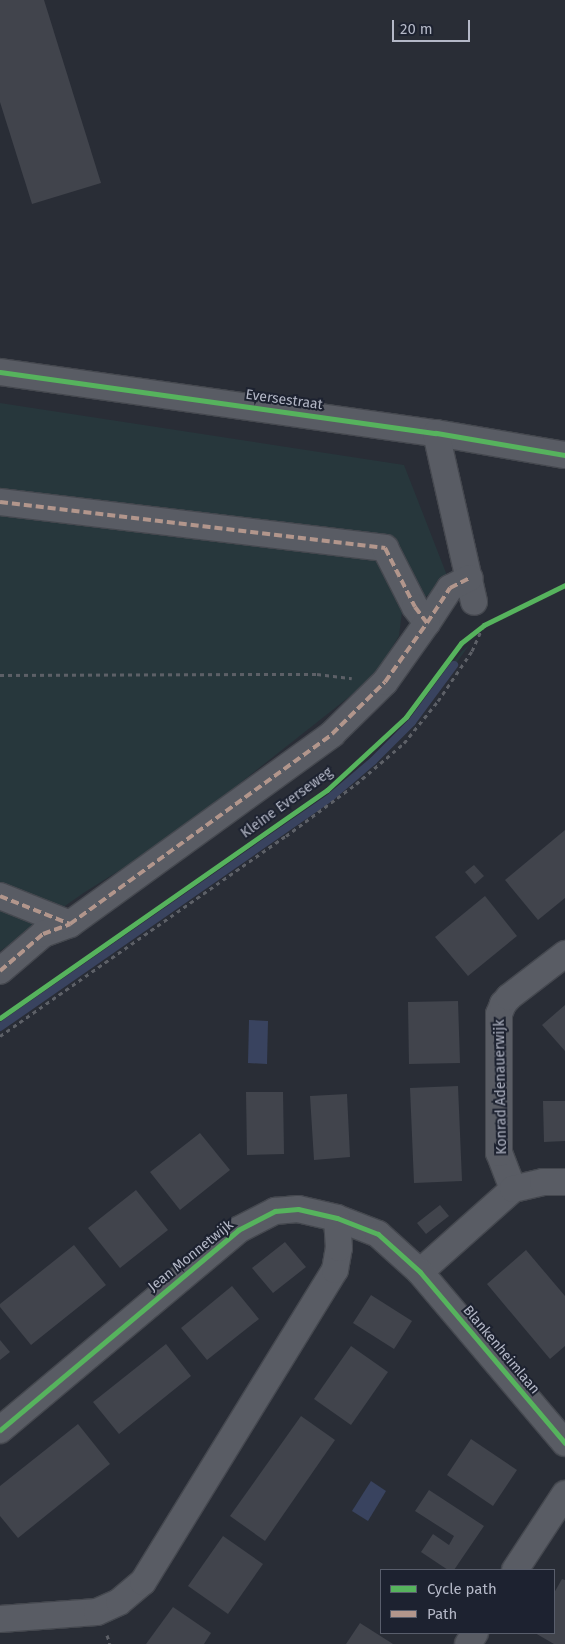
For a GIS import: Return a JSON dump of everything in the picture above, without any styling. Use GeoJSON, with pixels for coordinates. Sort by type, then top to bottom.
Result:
{"type":"FeatureCollection","features":[{"type":"Feature","properties":{"kind":"street","name":"Eversestraat"},"geometry":{"type":"LineString","coordinates":[[0,372],[436,433],[565,455]]}},
{"type":"Feature","properties":{"kind":"street"},"geometry":{"type":"LineString","coordinates":[[436,433],[476,602]]}},
{"type":"Feature","properties":{"kind":"street"},"geometry":{"type":"LineString","coordinates":[[0,502],[385,548],[415,607],[427,622]]}},
{"type":"Feature","properties":{"kind":"street"},"geometry":{"type":"LineString","coordinates":[[0,972],[43,934],[70,924],[332,734],[385,682],[450,588],[476,602]]}},
{"type":"Feature","properties":{"kind":"street"},"geometry":{"type":"LineString","coordinates":[[0,896],[70,924]]}},
{"type":"Feature","properties":{"kind":"street","name":"Konrad Adenauerwijk"},"geometry":{"type":"LineString","coordinates":[[513,1189],[499,1152],[499,1014],[503,1004],[509,997],[565,954]]}},
{"type":"Feature","properties":{"kind":"street"},"geometry":{"type":"LineString","coordinates":[[420,1272],[513,1189],[544,1182],[565,1182]]}},
{"type":"Feature","properties":{"kind":"street","name":"Jean Monnetwijk"},"geometry":{"type":"LineString","coordinates":[[0,1430],[238,1230],[275,1211],[298,1209],[337,1218],[378,1234],[420,1272]]}},
{"type":"Feature","properties":{"kind":"street"},"geometry":{"type":"LineString","coordinates":[[0,1619],[97,1612],[119,1602],[143,1582],[335,1270],[340,1248],[337,1218]]}},
{"type":"Feature","properties":{"kind":"street","name":"Blankenheimlaan"},"geometry":{"type":"LineString","coordinates":[[420,1272],[565,1444]]}},
{"type":"Feature","properties":{"kind":"street"},"geometry":{"type":"LineString","coordinates":[[516,1569],[565,1494]]}},
{"type":"Feature","properties":{"kind":"path"},"geometry":{"type":"LineString","coordinates":[[476,602],[492,621]]}},
{"type":"Feature","properties":{"kind":"path"},"geometry":{"type":"LineString","coordinates":[[468,637],[476,602]]}},
{"type":"Feature","properties":{"kind":"path"},"geometry":{"type":"LineString","coordinates":[[0,1036],[286,836],[356,784],[404,743],[438,701],[472,651],[476,602]]}},
{"type":"Feature","properties":{"kind":"path"},"geometry":{"type":"LineString","coordinates":[[0,675],[317,674],[385,682]]}},
{"type":"Feature","properties":{"kind":"shaded area"},"geometry":{"type":"Polygon","coordinates":[[[0,403],[404,465],[448,578],[431,593],[402,612],[399,636],[373,678],[168,840],[85,892],[0,951],[0,403]]]}},
{"type":"Feature","properties":{"kind":"shaded area"},"geometry":{"type":"Polygon","coordinates":[[[470,644],[413,723],[374,762],[333,797],[0,1030],[0,1025],[330,794],[371,759],[410,720],[461,652],[470,644]]]}},
{"type":"Feature","properties":{"kind":"water"},"geometry":{"type":"Polygon","coordinates":[[[249,1020],[268,1021],[267,1064],[248,1063],[249,1020]]]}},
{"type":"Feature","properties":{"kind":"water"},"geometry":{"type":"Polygon","coordinates":[[[371,1481],[386,1491],[368,1521],[352,1511],[371,1481]]]}},
{"type":"Feature","properties":{"kind":"building"},"geometry":{"type":"Polygon","coordinates":[[[0,0],[44,0],[101,183],[32,204],[0,102],[0,0]]]}},
{"type":"Feature","properties":{"kind":"building"},"geometry":{"type":"Polygon","coordinates":[[[565,830],[565,898],[538,920],[505,880],[565,830]]]}},
{"type":"Feature","properties":{"kind":"building"},"geometry":{"type":"Polygon","coordinates":[[[474,865],[484,876],[475,884],[465,872],[474,865]]]}},
{"type":"Feature","properties":{"kind":"building"},"geometry":{"type":"Polygon","coordinates":[[[485,896],[517,936],[468,976],[435,937],[485,896]]]}},
{"type":"Feature","properties":{"kind":"building"},"geometry":{"type":"Polygon","coordinates":[[[458,1001],[460,1063],[409,1064],[408,1002],[458,1001]]]}},
{"type":"Feature","properties":{"kind":"building"},"geometry":{"type":"Polygon","coordinates":[[[565,1005],[565,1051],[542,1025],[565,1005]]]}},
{"type":"Feature","properties":{"kind":"building"},"geometry":{"type":"Polygon","coordinates":[[[458,1086],[462,1181],[414,1183],[410,1088],[458,1086]]]}},
{"type":"Feature","properties":{"kind":"building"},"geometry":{"type":"Polygon","coordinates":[[[246,1092],[283,1092],[284,1154],[247,1155],[246,1092]]]}},
{"type":"Feature","properties":{"kind":"building"},"geometry":{"type":"Polygon","coordinates":[[[347,1094],[350,1157],[314,1160],[310,1096],[347,1094]]]}},
{"type":"Feature","properties":{"kind":"building"},"geometry":{"type":"Polygon","coordinates":[[[543,1101],[565,1101],[565,1141],[544,1142],[543,1101]]]}},
{"type":"Feature","properties":{"kind":"building"},"geometry":{"type":"Polygon","coordinates":[[[200,1133],[230,1170],[180,1210],[150,1172],[200,1133]]]}},
{"type":"Feature","properties":{"kind":"building"},"geometry":{"type":"Polygon","coordinates":[[[136,1190],[168,1230],[120,1268],[88,1228],[136,1190]]]}},
{"type":"Feature","properties":{"kind":"building"},"geometry":{"type":"Polygon","coordinates":[[[440,1205],[449,1216],[426,1234],[417,1223],[440,1205]]]}},
{"type":"Feature","properties":{"kind":"building"},"geometry":{"type":"Polygon","coordinates":[[[285,1242],[306,1267],[273,1293],[252,1268],[285,1242]]]}},
{"type":"Feature","properties":{"kind":"building"},"geometry":{"type":"Polygon","coordinates":[[[74,1245],[106,1285],[31,1345],[0,1307],[0,1304],[74,1245]]]}},
{"type":"Feature","properties":{"kind":"building"},"geometry":{"type":"Polygon","coordinates":[[[526,1250],[565,1296],[565,1346],[550,1359],[487,1284],[526,1250]]]}},
{"type":"Feature","properties":{"kind":"building"},"geometry":{"type":"Polygon","coordinates":[[[232,1286],[259,1319],[207,1360],[181,1328],[232,1286]]]}},
{"type":"Feature","properties":{"kind":"building"},"geometry":{"type":"Polygon","coordinates":[[[371,1295],[412,1321],[394,1349],[353,1323],[371,1295]]]}},
{"type":"Feature","properties":{"kind":"building"},"geometry":{"type":"Polygon","coordinates":[[[0,1340],[10,1352],[0,1360],[0,1340]]]}},
{"type":"Feature","properties":{"kind":"building"},"geometry":{"type":"Polygon","coordinates":[[[166,1344],[191,1376],[119,1434],[93,1402],[166,1344]]]}},
{"type":"Feature","properties":{"kind":"building"},"geometry":{"type":"Polygon","coordinates":[[[351,1346],[388,1372],[351,1425],[314,1399],[351,1346]]]}},
{"type":"Feature","properties":{"kind":"building"},"geometry":{"type":"Polygon","coordinates":[[[301,1416],[335,1440],[265,1541],[230,1516],[301,1416]]]}},
{"type":"Feature","properties":{"kind":"building"},"geometry":{"type":"Polygon","coordinates":[[[78,1424],[110,1464],[18,1538],[0,1516],[0,1486],[78,1424]]]}},
{"type":"Feature","properties":{"kind":"building"},"geometry":{"type":"Polygon","coordinates":[[[471,1439],[517,1470],[493,1506],[447,1475],[471,1439]]]}},
{"type":"Feature","properties":{"kind":"building"},"geometry":{"type":"Polygon","coordinates":[[[429,1490],[484,1526],[455,1569],[446,1569],[421,1552],[433,1534],[449,1545],[454,1536],[415,1511],[429,1490]]]}},
{"type":"Feature","properties":{"kind":"building"},"geometry":{"type":"Polygon","coordinates":[[[223,1536],[263,1564],[228,1614],[188,1586],[223,1536]]]}},
{"type":"Feature","properties":{"kind":"building"},"geometry":{"type":"Polygon","coordinates":[[[562,1579],[565,1580],[565,1644],[554,1644],[537,1634],[555,1634],[555,1591],[562,1579]]]}},
{"type":"Feature","properties":{"kind":"building"},"geometry":{"type":"Polygon","coordinates":[[[173,1607],[211,1633],[204,1644],[146,1644],[173,1607]]]}},
{"type":"Feature","properties":{"kind":"building"},"geometry":{"type":"Polygon","coordinates":[[[360,1623],[393,1644],[346,1644],[360,1623]]]}},
{"type":"Feature","properties":{"kind":"waterway"},"geometry":{"type":"LineString","coordinates":[[0,1027],[332,796],[373,761],[412,722],[454,665]]}},
{"type":"Feature","properties":{"kind":"marked path"},"geometry":{"type":"LineString","coordinates":[[0,502],[385,548],[415,607],[427,623],[450,588],[470,578]]}},
{"type":"Feature","properties":{"kind":"marked path"},"geometry":{"type":"LineString","coordinates":[[0,971],[43,934],[70,924],[332,734],[385,682],[427,623]]}},
{"type":"Feature","properties":{"kind":"marked path"},"geometry":{"type":"LineString","coordinates":[[0,896],[70,924]]}},
{"type":"Feature","properties":{"kind":"cycle path"},"geometry":{"type":"LineString","coordinates":[[0,372],[436,433],[565,455]]}},
{"type":"Feature","properties":{"kind":"cycle path","name":"Kleine Everseweg"},"geometry":{"type":"LineString","coordinates":[[0,1018],[327,790],[406,717],[461,643],[484,625],[565,585]]}},
{"type":"Feature","properties":{"kind":"cycle path"},"geometry":{"type":"LineString","coordinates":[[0,1430],[238,1230],[275,1211],[298,1209],[337,1218],[378,1234],[420,1272],[565,1443]]}}]}
